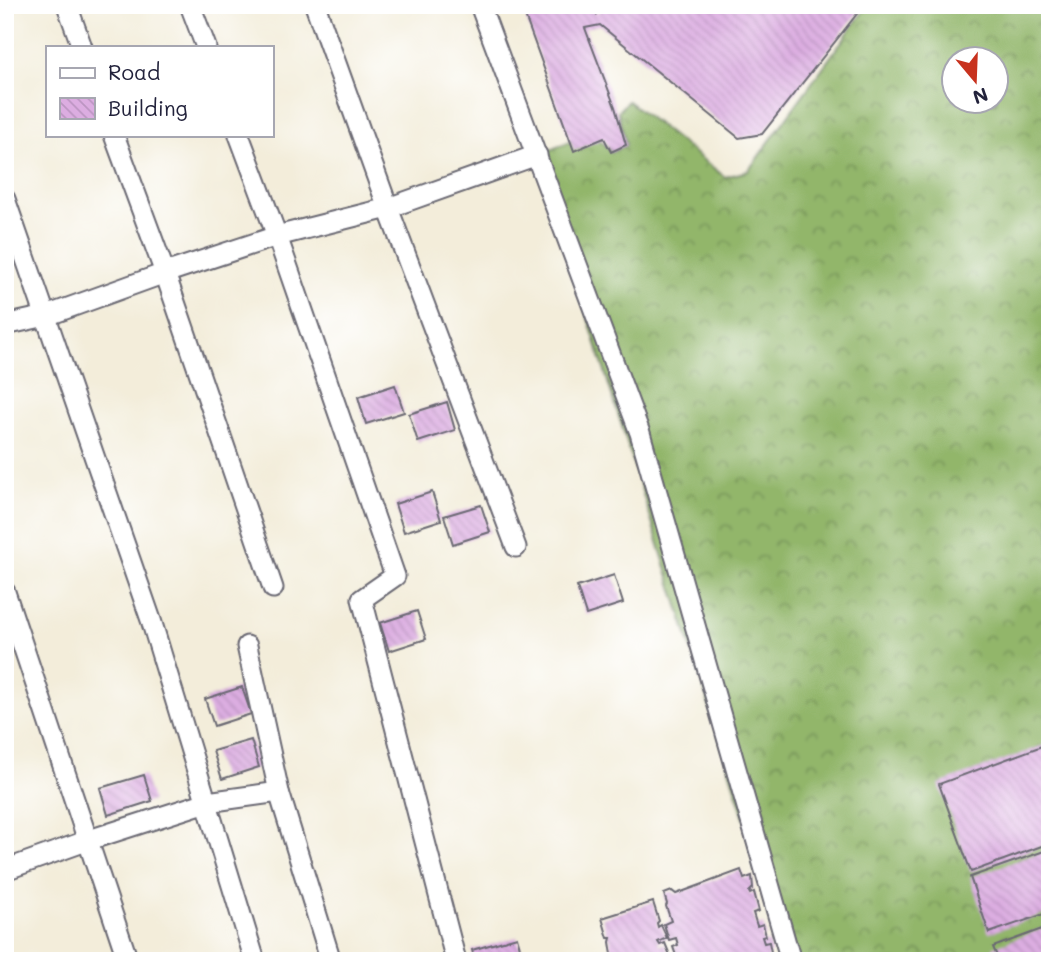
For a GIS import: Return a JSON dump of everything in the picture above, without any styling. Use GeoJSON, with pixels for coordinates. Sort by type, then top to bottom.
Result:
{"type":"FeatureCollection","features":[{"type":"Feature","properties":{"kind":"street"},"geometry":{"type":"LineString","coordinates":[[67,5],[82,46]]}},
{"type":"Feature","properties":{"kind":"street"},"geometry":{"type":"LineString","coordinates":[[190,5],[206,46]]}},
{"type":"Feature","properties":{"kind":"street"},"geometry":{"type":"LineString","coordinates":[[315,5],[388,208],[516,547]]}},
{"type":"Feature","properties":{"kind":"street"},"geometry":{"type":"LineString","coordinates":[[480,5],[640,432],[790,961]]}},
{"type":"Feature","properties":{"kind":"street"},"geometry":{"type":"LineString","coordinates":[[114,136],[165,272],[273,588]]}},
{"type":"Feature","properties":{"kind":"street"},"geometry":{"type":"LineString","coordinates":[[239,136],[277,236],[395,576],[362,599],[456,961]]}},
{"type":"Feature","properties":{"kind":"street"},"geometry":{"type":"LineString","coordinates":[[5,325],[46,316],[165,272],[277,236],[388,208],[537,155]]}},
{"type":"Feature","properties":{"kind":"street"},"geometry":{"type":"LineString","coordinates":[[5,199],[151,620],[255,961]]}},
{"type":"Feature","properties":{"kind":"street"},"geometry":{"type":"LineString","coordinates":[[5,592],[128,961]]}},
{"type":"Feature","properties":{"kind":"street"},"geometry":{"type":"LineString","coordinates":[[247,646],[279,792],[331,961]]}},
{"type":"Feature","properties":{"kind":"street"},"geometry":{"type":"LineString","coordinates":[[5,870],[207,802],[279,792]]}},
{"type":"Feature","properties":{"kind":"green space"},"geometry":{"type":"Polygon","coordinates":[[[868,5],[1050,5],[1050,961],[789,961],[537,155],[571,141],[599,139],[611,152],[626,145],[618,111],[628,101],[725,177],[748,171],[868,5]]]}},
{"type":"Feature","properties":{"kind":"building"},"geometry":{"type":"Polygon","coordinates":[[[521,5],[594,5],[597,14],[603,5],[864,5],[762,134],[739,138],[600,25],[585,28],[615,107],[626,145],[611,152],[604,138],[574,151],[521,5]]]}},
{"type":"Feature","properties":{"kind":"building"},"geometry":{"type":"Polygon","coordinates":[[[395,385],[404,412],[366,424],[358,397],[395,385]]]}},
{"type":"Feature","properties":{"kind":"building"},"geometry":{"type":"Polygon","coordinates":[[[447,402],[455,430],[418,442],[409,414],[447,402]]]}},
{"type":"Feature","properties":{"kind":"building"},"geometry":{"type":"Polygon","coordinates":[[[432,492],[441,520],[404,532],[395,504],[432,492]]]}},
{"type":"Feature","properties":{"kind":"building"},"geometry":{"type":"Polygon","coordinates":[[[481,505],[490,532],[453,544],[444,516],[481,505]]]}},
{"type":"Feature","properties":{"kind":"building"},"geometry":{"type":"Polygon","coordinates":[[[614,575],[623,603],[586,615],[577,587],[614,575]]]}},
{"type":"Feature","properties":{"kind":"building"},"geometry":{"type":"Polygon","coordinates":[[[417,611],[426,639],[389,651],[380,623],[417,611]]]}},
{"type":"Feature","properties":{"kind":"building"},"geometry":{"type":"Polygon","coordinates":[[[242,687],[251,714],[214,726],[205,699],[242,687]]]}},
{"type":"Feature","properties":{"kind":"building"},"geometry":{"type":"Polygon","coordinates":[[[251,740],[259,767],[222,779],[213,751],[251,740]]]}},
{"type":"Feature","properties":{"kind":"building"},"geometry":{"type":"Polygon","coordinates":[[[1050,743],[1050,843],[971,872],[939,784],[1050,743]]]}},
{"type":"Feature","properties":{"kind":"building"},"geometry":{"type":"Polygon","coordinates":[[[144,775],[152,801],[108,815],[100,788],[144,775]]]}},
{"type":"Feature","properties":{"kind":"building"},"geometry":{"type":"Polygon","coordinates":[[[1050,849],[1050,912],[989,933],[970,877],[1050,849]]]}},
{"type":"Feature","properties":{"kind":"building"},"geometry":{"type":"Polygon","coordinates":[[[741,870],[744,879],[752,876],[753,888],[749,892],[754,892],[759,911],[753,913],[757,926],[763,924],[766,936],[762,937],[764,943],[769,942],[770,961],[678,961],[673,947],[678,945],[676,938],[669,940],[664,924],[671,921],[664,894],[672,891],[676,894],[741,870]]]}},
{"type":"Feature","properties":{"kind":"building"},"geometry":{"type":"Polygon","coordinates":[[[653,902],[659,921],[658,927],[661,925],[667,938],[658,942],[660,945],[665,943],[670,955],[663,958],[664,961],[613,961],[611,938],[608,938],[602,918],[653,902]]]}},
{"type":"Feature","properties":{"kind":"building"},"geometry":{"type":"Polygon","coordinates":[[[1050,926],[1050,961],[999,961],[993,947],[1050,926]]]}},
{"type":"Feature","properties":{"kind":"building"},"geometry":{"type":"Polygon","coordinates":[[[517,937],[524,961],[475,961],[472,950],[517,937]]]}}]}
